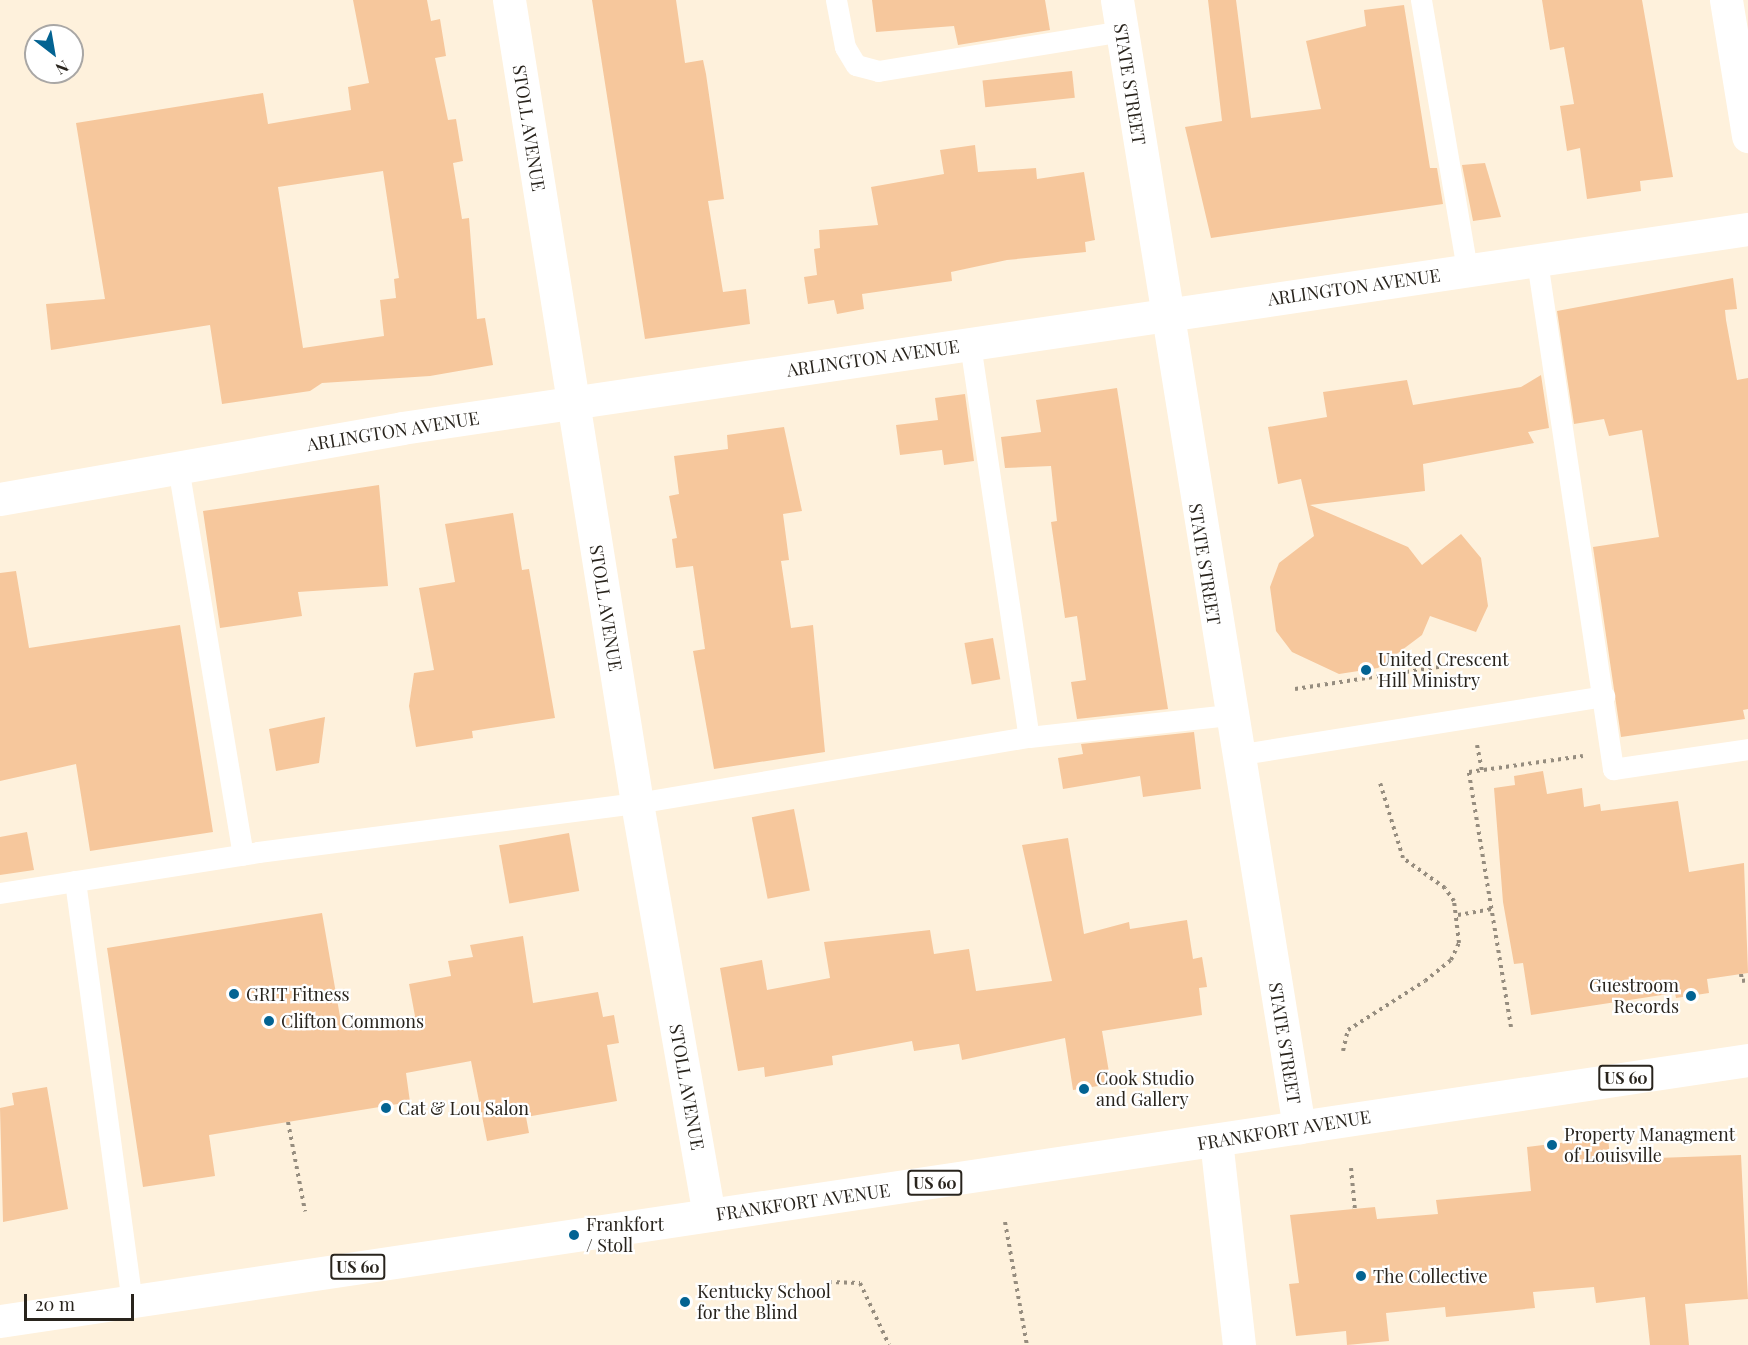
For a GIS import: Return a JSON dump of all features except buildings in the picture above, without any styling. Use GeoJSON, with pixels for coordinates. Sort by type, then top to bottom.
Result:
{"type":"FeatureCollection","features":[{"type":"Feature","properties":{"kind":"street","name":"STOLL AVENUE"},"geometry":{"type":"LineString","coordinates":[[509,0],[637,803],[709,1215]]}},
{"type":"Feature","properties":{"kind":"street"},"geometry":{"type":"LineString","coordinates":[[1726,0],[1748,136]]}},
{"type":"Feature","properties":{"kind":"street","name":"STATE STREET"},"geometry":{"type":"LineString","coordinates":[[1119,16],[1229,715],[1299,1127]]}},
{"type":"Feature","properties":{"kind":"street","name":"ARLINGTON AVENUE"},"geometry":{"type":"LineString","coordinates":[[0,499],[178,466],[573,404],[1748,229]]}},
{"type":"Feature","properties":{"kind":"street","name":"FRANKFORT AVENUE"},"geometry":{"type":"LineString","coordinates":[[0,1321],[1748,1060]]}},
{"type":"Feature","properties":{"kind":"street"},"geometry":{"type":"LineString","coordinates":[[1216,1140],[1239,1345]]}},
{"type":"Feature","properties":{"kind":"lane"},"geometry":{"type":"LineString","coordinates":[[836,0],[845,47],[856,65],[878,71],[1119,16]]}},
{"type":"Feature","properties":{"kind":"lane"},"geometry":{"type":"LineString","coordinates":[[1421,0],[1467,270]]}},
{"type":"Feature","properties":{"kind":"lane"},"geometry":{"type":"LineString","coordinates":[[1537,261],[1604,696],[1613,769],[1748,749]]}},
{"type":"Feature","properties":{"kind":"lane"},"geometry":{"type":"LineString","coordinates":[[970,344],[1029,737]]}},
{"type":"Feature","properties":{"kind":"lane"},"geometry":{"type":"LineString","coordinates":[[178,466],[243,855]]}},
{"type":"Feature","properties":{"kind":"lane"},"geometry":{"type":"LineString","coordinates":[[1236,755],[1604,696]]}},
{"type":"Feature","properties":{"kind":"lane"},"geometry":{"type":"LineString","coordinates":[[0,893],[243,855],[637,803],[1029,737],[1229,715]]}},
{"type":"Feature","properties":{"kind":"lane"},"geometry":{"type":"LineString","coordinates":[[75,881],[132,1300]]}},
{"type":"Feature","properties":{"kind":"path"},"geometry":{"type":"LineString","coordinates":[[1295,689],[1479,661]]}},
{"type":"Feature","properties":{"kind":"path"},"geometry":{"type":"LineString","coordinates":[[1366,670],[1368,678]]}},
{"type":"Feature","properties":{"kind":"path"},"geometry":{"type":"LineString","coordinates":[[1477,745],[1482,771]]}},
{"type":"Feature","properties":{"kind":"path"},"geometry":{"type":"LineString","coordinates":[[1511,1027],[1468,772],[1611,751]]}},
{"type":"Feature","properties":{"kind":"path"},"geometry":{"type":"LineString","coordinates":[[1343,1052],[1348,1030],[1451,960],[1459,943],[1458,915],[1445,888],[1403,858],[1380,783]]}},
{"type":"Feature","properties":{"kind":"path"},"geometry":{"type":"LineString","coordinates":[[1458,915],[1491,909]]}},
{"type":"Feature","properties":{"kind":"path"},"geometry":{"type":"LineString","coordinates":[[1741,974],[1742,981],[1748,980]]}},
{"type":"Feature","properties":{"kind":"path"},"geometry":{"type":"LineString","coordinates":[[1691,996],[1692,1002]]}},
{"type":"Feature","properties":{"kind":"path"},"geometry":{"type":"LineString","coordinates":[[288,1122],[305,1210]]}},
{"type":"Feature","properties":{"kind":"path"},"geometry":{"type":"LineString","coordinates":[[1593,1131],[1594,1139]]}},
{"type":"Feature","properties":{"kind":"path"},"geometry":{"type":"LineString","coordinates":[[1551,1138],[1552,1145]]}},
{"type":"Feature","properties":{"kind":"path"},"geometry":{"type":"LineString","coordinates":[[1351,1168],[1354,1209]]}},
{"type":"Feature","properties":{"kind":"path"},"geometry":{"type":"LineString","coordinates":[[1005,1222],[1027,1345]]}},
{"type":"Feature","properties":{"kind":"path"},"geometry":{"type":"LineString","coordinates":[[829,1282],[860,1283],[889,1345]]}},
{"type":"Feature","properties":{"kind":"place","name":"United Crescent Hill Ministry"},"geometry":{"type":"Point","coordinates":[1366,670]}},
{"type":"Feature","properties":{"kind":"place","name":"GRIT Fitness"},"geometry":{"type":"Point","coordinates":[234,994]}},
{"type":"Feature","properties":{"kind":"place","name":"Guestroom Records"},"geometry":{"type":"Point","coordinates":[1691,996]}},
{"type":"Feature","properties":{"kind":"place","name":"Clifton Commons"},"geometry":{"type":"Point","coordinates":[269,1021]}},
{"type":"Feature","properties":{"kind":"place","name":"Cook Studio and Gallery"},"geometry":{"type":"Point","coordinates":[1084,1089]}},
{"type":"Feature","properties":{"kind":"place","name":"Cat & Lou Salon"},"geometry":{"type":"Point","coordinates":[386,1108]}},
{"type":"Feature","properties":{"kind":"place","name":"Property Managment of Louisville"},"geometry":{"type":"Point","coordinates":[1552,1145]}},
{"type":"Feature","properties":{"kind":"place","name":"Frankfort / Stoll"},"geometry":{"type":"Point","coordinates":[574,1235]}},
{"type":"Feature","properties":{"kind":"place","name":"The Collective"},"geometry":{"type":"Point","coordinates":[1361,1276]}},
{"type":"Feature","properties":{"kind":"place","name":"Kentucky School for the Blind"},"geometry":{"type":"Point","coordinates":[685,1302]}}]}
